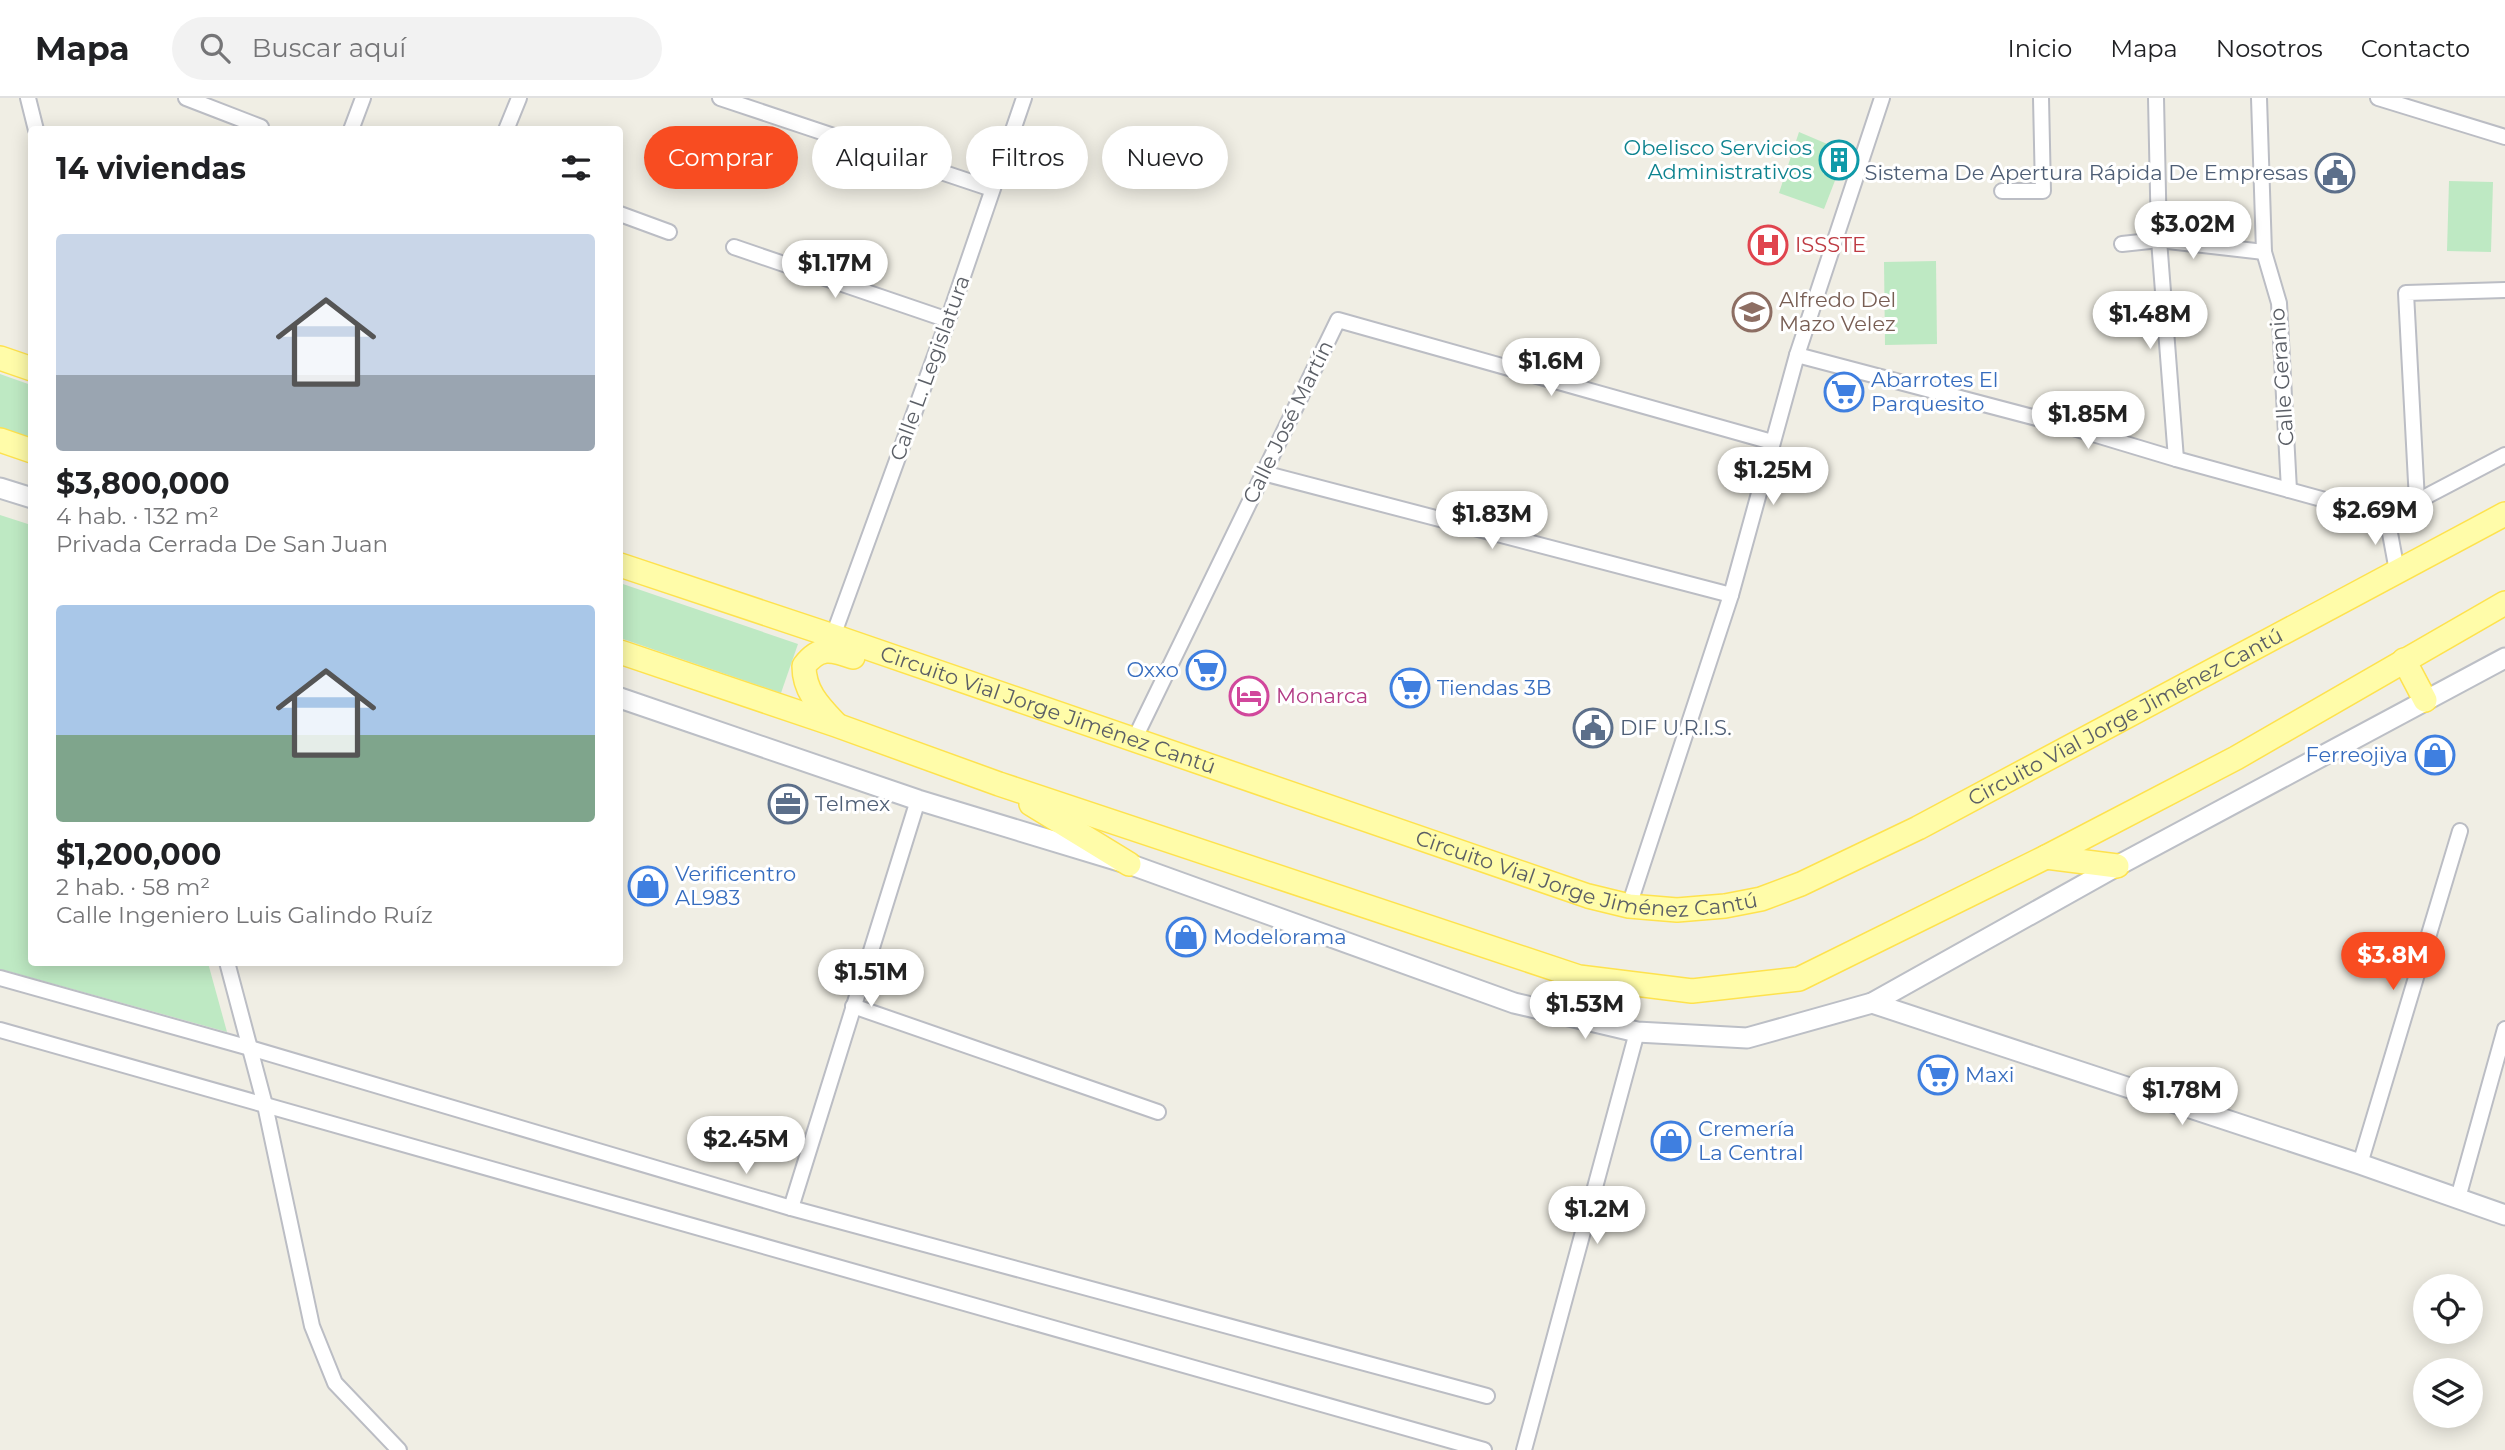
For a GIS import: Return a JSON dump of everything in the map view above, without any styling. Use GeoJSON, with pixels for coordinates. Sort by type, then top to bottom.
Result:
{"type":"FeatureCollection","features":[{"type":"Feature","properties":{"kind":"main road"},"geometry":{"type":"LineString","coordinates":[[0,358],[28,368]]}},
{"type":"Feature","properties":{"kind":"main road"},"geometry":{"type":"LineString","coordinates":[[0,440],[28,450]]}},
{"type":"Feature","properties":{"kind":"main road","name":"Circuito Vial Jorge Jiménez Cantú"},"geometry":{"type":"LineString","coordinates":[[623,566],[1588,896],[1629,906],[1677,909],[1725,906],[1761,899],[1801,884],[1918,828],[2505,514]]}},
{"type":"Feature","properties":{"kind":"main road"},"geometry":{"type":"LineString","coordinates":[[623,653],[999,784],[1579,977],[1692,991],[1800,979],[2046,857],[2236,758],[2505,603]]}},
{"type":"Feature","properties":{"kind":"main road"},"geometry":{"type":"LineString","coordinates":[[836,725],[817,704],[804,678],[804,666],[811,656],[825,650],[840,652],[985,702],[1006,707],[1033,706]]}},
{"type":"Feature","properties":{"kind":"main road"},"geometry":{"type":"LineString","coordinates":[[2404,660],[2425,700]]}},
{"type":"Feature","properties":{"kind":"main road"},"geometry":{"type":"LineString","coordinates":[[999,784],[1129,864]]}},
{"type":"Feature","properties":{"kind":"main road"},"geometry":{"type":"LineString","coordinates":[[2046,857],[2117,866]]}},
{"type":"Feature","properties":{"kind":"street"},"geometry":{"type":"LineString","coordinates":[[27,98],[35,126]]}},
{"type":"Feature","properties":{"kind":"street"},"geometry":{"type":"LineString","coordinates":[[186,98],[258,126]]}},
{"type":"Feature","properties":{"kind":"street"},"geometry":{"type":"LineString","coordinates":[[352,126],[363,98]]}},
{"type":"Feature","properties":{"kind":"street"},"geometry":{"type":"LineString","coordinates":[[508,126],[519,98]]}},
{"type":"Feature","properties":{"kind":"street"},"geometry":{"type":"LineString","coordinates":[[720,98],[966,180]]}},
{"type":"Feature","properties":{"kind":"street","name":"Calle L. Legislatura"},"geometry":{"type":"LineString","coordinates":[[1014,126],[1024,98]]}},
{"type":"Feature","properties":{"kind":"street"},"geometry":{"type":"LineString","coordinates":[[1629,906],[1731,595],[1797,355],[1882,98]]}},
{"type":"Feature","properties":{"kind":"street"},"geometry":{"type":"LineString","coordinates":[[2002,191],[2043,191],[2041,98]]}},
{"type":"Feature","properties":{"kind":"street"},"geometry":{"type":"LineString","coordinates":[[2156,98],[2159,240],[2176,459]]}},
{"type":"Feature","properties":{"kind":"street","name":"Calle Geranio"},"geometry":{"type":"LineString","coordinates":[[2259,98],[2264,252],[2278,303],[2289,490]]}},
{"type":"Feature","properties":{"kind":"street"},"geometry":{"type":"LineString","coordinates":[[2378,98],[2505,137]]}},
{"type":"Feature","properties":{"kind":"street","name":"Calle L. Legislatura"},"geometry":{"type":"LineString","coordinates":[[833,636],[948,320],[992,189]]}},
{"type":"Feature","properties":{"kind":"street"},"geometry":{"type":"LineString","coordinates":[[623,215],[669,232]]}},
{"type":"Feature","properties":{"kind":"street"},"geometry":{"type":"LineString","coordinates":[[2123,244],[2159,240],[2264,252]]}},
{"type":"Feature","properties":{"kind":"street"},"geometry":{"type":"LineString","coordinates":[[734,247],[948,320]]}},
{"type":"Feature","properties":{"kind":"street"},"geometry":{"type":"LineString","coordinates":[[2417,501],[2406,293],[2505,290]]}},
{"type":"Feature","properties":{"kind":"street","name":"Calle José Martín"},"geometry":{"type":"LineString","coordinates":[[1134,740],[1338,320],[1772,442]]}},
{"type":"Feature","properties":{"kind":"street"},"geometry":{"type":"LineString","coordinates":[[1797,355],[2063,425],[2387,517],[2505,455]]}},
{"type":"Feature","properties":{"kind":"street"},"geometry":{"type":"LineString","coordinates":[[1263,473],[1731,595]]}},
{"type":"Feature","properties":{"kind":"street"},"geometry":{"type":"LineString","coordinates":[[0,488],[28,497]]}},
{"type":"Feature","properties":{"kind":"street"},"geometry":{"type":"LineString","coordinates":[[2387,517],[2397,571]]}},
{"type":"Feature","properties":{"kind":"street"},"geometry":{"type":"LineString","coordinates":[[623,699],[918,800],[1129,864],[1514,1003],[1637,1032],[1747,1038],[1872,1003],[2117,866],[2505,658]]}},
{"type":"Feature","properties":{"kind":"street"},"geometry":{"type":"LineString","coordinates":[[790,1208],[918,800]]}},
{"type":"Feature","properties":{"kind":"street"},"geometry":{"type":"LineString","coordinates":[[2360,1164],[2460,831]]}},
{"type":"Feature","properties":{"kind":"street"},"geometry":{"type":"LineString","coordinates":[[228,966],[265,1105],[312,1326],[335,1384],[399,1450]]}},
{"type":"Feature","properties":{"kind":"street"},"geometry":{"type":"LineString","coordinates":[[0,978],[250,1048],[790,1208],[1487,1395]]}},
{"type":"Feature","properties":{"kind":"street"},"geometry":{"type":"LineString","coordinates":[[1872,1003],[2360,1164],[2505,1215]]}},
{"type":"Feature","properties":{"kind":"street"},"geometry":{"type":"LineString","coordinates":[[853,1006],[1158,1112]]}},
{"type":"Feature","properties":{"kind":"street"},"geometry":{"type":"LineString","coordinates":[[2458,1198],[2505,1029]]}},
{"type":"Feature","properties":{"kind":"street"},"geometry":{"type":"LineString","coordinates":[[0,1030],[1484,1450]]}},
{"type":"Feature","properties":{"kind":"street"},"geometry":{"type":"LineString","coordinates":[[1524,1450],[1637,1032]]}},
{"type":"Feature","properties":{"kind":"green space"},"geometry":{"type":"Polygon","coordinates":[[[1799,132],[1832,146],[1823,174],[1836,178],[1824,209],[1779,193],[1799,132]]]}},
{"type":"Feature","properties":{"kind":"green space"},"geometry":{"type":"Polygon","coordinates":[[[2449,181],[2493,182],[2491,252],[2447,251],[2449,181]]]}},
{"type":"Feature","properties":{"kind":"green space"},"geometry":{"type":"Polygon","coordinates":[[[1936,261],[1937,344],[1885,345],[1884,262],[1936,261]]]}},
{"type":"Feature","properties":{"kind":"green space"},"geometry":{"type":"Polygon","coordinates":[[[0,374],[28,384],[28,438],[0,429],[0,374]]]}},
{"type":"Feature","properties":{"kind":"green space"},"geometry":{"type":"Polygon","coordinates":[[[0,515],[28,524],[28,966],[209,966],[227,1032],[0,969],[0,515]]]}},
{"type":"Feature","properties":{"kind":"green space"},"geometry":{"type":"Polygon","coordinates":[[[623,584],[798,644],[781,693],[623,639],[623,584]]]}},
{"type":"Feature","properties":{"kind":"place","name":"Obelisco Servicios Administrativos"},"geometry":{"type":"Point","coordinates":[1839,160]}},
{"type":"Feature","properties":{"kind":"place","name":"Sistema De Apertura Rápida De Empresas"},"geometry":{"type":"Point","coordinates":[2335,173]}},
{"type":"Feature","properties":{"kind":"place","name":"ISSSTE"},"geometry":{"type":"Point","coordinates":[1768,245]}},
{"type":"Feature","properties":{"kind":"place","name":"Alfredo Del Mazo Velez"},"geometry":{"type":"Point","coordinates":[1752,312]}},
{"type":"Feature","properties":{"kind":"place","name":"Abarrotes El Parquesito"},"geometry":{"type":"Point","coordinates":[1844,392]}},
{"type":"Feature","properties":{"kind":"place","name":"Oxxo"},"geometry":{"type":"Point","coordinates":[1206,670]}},
{"type":"Feature","properties":{"kind":"place","name":"Tiendas 3B"},"geometry":{"type":"Point","coordinates":[1410,688]}},
{"type":"Feature","properties":{"kind":"place","name":"Monarca"},"geometry":{"type":"Point","coordinates":[1249,696]}},
{"type":"Feature","properties":{"kind":"place","name":"DIF U.R.I.S."},"geometry":{"type":"Point","coordinates":[1593,728]}},
{"type":"Feature","properties":{"kind":"place","name":"Ferreojiya"},"geometry":{"type":"Point","coordinates":[2435,755]}},
{"type":"Feature","properties":{"kind":"place","name":"Telmex"},"geometry":{"type":"Point","coordinates":[788,804]}},
{"type":"Feature","properties":{"kind":"place","name":"Verificentro AL983"},"geometry":{"type":"Point","coordinates":[648,886]}},
{"type":"Feature","properties":{"kind":"place","name":"Modelorama"},"geometry":{"type":"Point","coordinates":[1186,937]}},
{"type":"Feature","properties":{"kind":"place","name":"Maxi"},"geometry":{"type":"Point","coordinates":[1938,1075]}},
{"type":"Feature","properties":{"kind":"place","name":"Cremería La Central"},"geometry":{"type":"Point","coordinates":[1671,1141]}}]}
